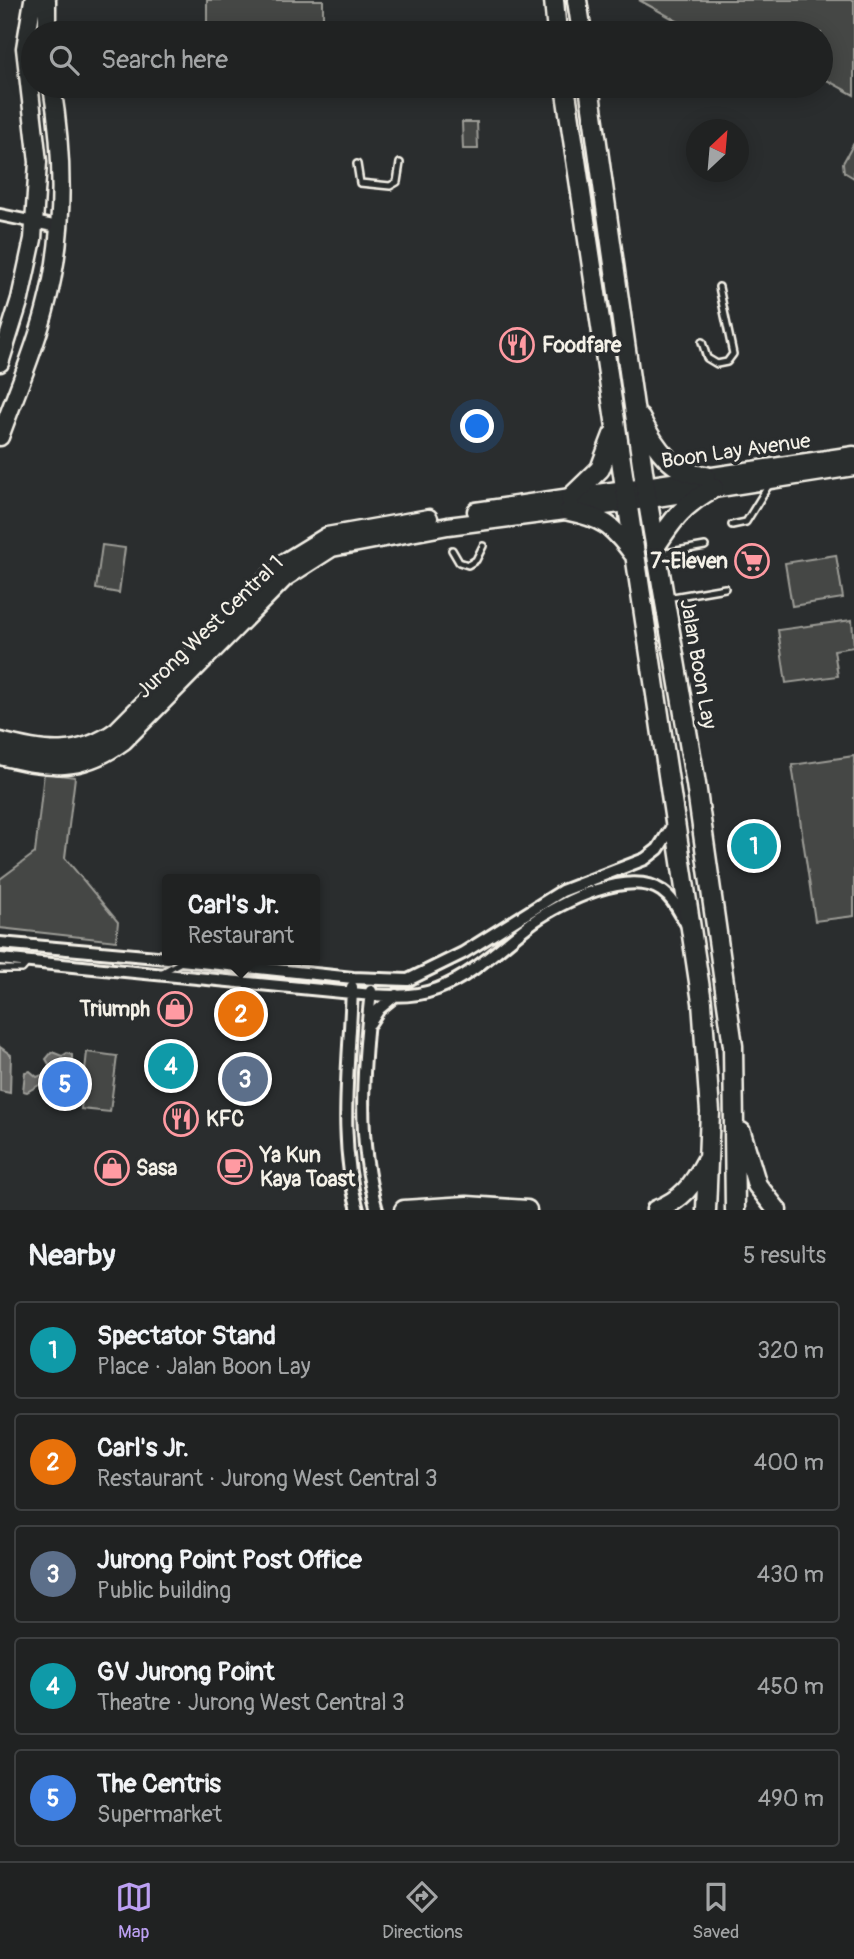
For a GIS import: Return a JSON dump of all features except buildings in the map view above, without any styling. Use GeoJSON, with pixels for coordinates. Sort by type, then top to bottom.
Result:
{"type":"FeatureCollection","features":[{"type":"Feature","properties":{"kind":"main road"},"geometry":{"type":"LineString","coordinates":[[554,0],[557,21]]}},
{"type":"Feature","properties":{"kind":"main road"},"geometry":{"type":"LineString","coordinates":[[577,0],[580,21]]}},
{"type":"Feature","properties":{"kind":"main road"},"geometry":{"type":"LineString","coordinates":[[567,98],[706,1045],[710,1112],[706,1210]]}},
{"type":"Feature","properties":{"kind":"main road","name":"Jalan Boon Lay"},"geometry":{"type":"LineString","coordinates":[[591,98],[646,492],[698,796],[730,1020],[735,1112],[735,1210]]}},
{"type":"Feature","properties":{"kind":"main road"},"geometry":{"type":"LineString","coordinates":[[636,409],[654,444],[666,458],[689,475],[710,482],[674,516],[656,551]]}},
{"type":"Feature","properties":{"kind":"main road"},"geometry":{"type":"LineString","coordinates":[[614,428],[608,455],[600,469],[569,504],[608,523],[635,556]]}},
{"type":"Feature","properties":{"kind":"main road"},"geometry":{"type":"LineString","coordinates":[[735,1112],[757,1185],[777,1210]]}},
{"type":"Feature","properties":{"kind":"main road"},"geometry":{"type":"LineString","coordinates":[[656,1210],[680,1199],[694,1184],[708,1158]]}},
{"type":"Feature","properties":{"kind":"main road"},"geometry":{"type":"LineString","coordinates":[[404,1210],[467,1206],[527,1210]]}},
{"type":"Feature","properties":{"kind":"street"},"geometry":{"type":"LineString","coordinates":[[30,21],[33,0]]}},
{"type":"Feature","properties":{"kind":"street"},"geometry":{"type":"LineString","coordinates":[[47,0],[47,21]]}},
{"type":"Feature","properties":{"kind":"street"},"geometry":{"type":"LineString","coordinates":[[0,363],[20,299],[34,224],[38,162],[31,98]]}},
{"type":"Feature","properties":{"kind":"street"},"geometry":{"type":"LineString","coordinates":[[0,437],[46,309],[55,265],[62,189],[53,98]]}},
{"type":"Feature","properties":{"kind":"street"},"geometry":{"type":"LineString","coordinates":[[0,215],[58,227]]}},
{"type":"Feature","properties":{"kind":"street","name":"Boon Lay Avenue"},"geometry":{"type":"LineString","coordinates":[[625,496],[854,455]]}},
{"type":"Feature","properties":{"kind":"street","name":"Boon Lay Avenue"},"geometry":{"type":"LineString","coordinates":[[710,482],[772,480],[854,467]]}},
{"type":"Feature","properties":{"kind":"street","name":"Jurong West Central 1"},"geometry":{"type":"LineString","coordinates":[[0,741],[39,752],[62,753],[101,742],[117,730],[283,563],[315,541],[343,532],[625,496]]}},
{"type":"Feature","properties":{"kind":"street","name":"Jurong West Central 1"},"geometry":{"type":"LineString","coordinates":[[0,756],[61,767],[90,761],[108,753],[124,741],[285,578],[332,548],[569,504]]}},
{"type":"Feature","properties":{"kind":"street"},"geometry":{"type":"LineString","coordinates":[[230,965],[353,978],[408,980],[436,968],[562,891],[645,859],[658,849],[675,822]]}},
{"type":"Feature","properties":{"kind":"street"},"geometry":{"type":"LineString","coordinates":[[0,959],[371,995],[396,995],[436,990],[536,920],[586,895],[627,882],[645,883],[662,891],[675,905],[690,931]]}},
{"type":"Feature","properties":{"kind":"street"},"geometry":{"type":"LineString","coordinates":[[0,943],[162,958]]}},
{"type":"Feature","properties":{"kind":"street"},"geometry":{"type":"LineString","coordinates":[[353,978],[346,1124],[350,1183],[358,1210]]}},
{"type":"Feature","properties":{"kind":"street"},"geometry":{"type":"LineString","coordinates":[[373,979],[363,1072],[364,1155],[377,1210]]}},
{"type":"Feature","properties":{"kind":"street"},"geometry":{"type":"LineString","coordinates":[[368,1026],[379,1009],[396,995]]}},
{"type":"Feature","properties":{"kind":"lane"},"geometry":{"type":"LineString","coordinates":[[357,164],[360,183],[390,186],[397,181],[400,163]]}},
{"type":"Feature","properties":{"kind":"lane"},"geometry":{"type":"LineString","coordinates":[[702,342],[707,358],[717,364],[727,362],[733,354],[719,287]]}},
{"type":"Feature","properties":{"kind":"lane"},"geometry":{"type":"LineString","coordinates":[[732,525],[746,522],[772,480]]}},
{"type":"Feature","properties":{"kind":"lane"},"geometry":{"type":"LineString","coordinates":[[452,550],[460,562],[468,565],[476,560],[482,546]]}},
{"type":"Feature","properties":{"kind":"lane"},"geometry":{"type":"LineString","coordinates":[[656,551],[705,546]]}},
{"type":"Feature","properties":{"kind":"lane"},"geometry":{"type":"LineString","coordinates":[[664,598],[725,588]]}},
{"type":"Feature","properties":{"kind":"lane"},"geometry":{"type":"LineString","coordinates":[[0,969],[22,969],[29,961]]}},
{"type":"Feature","properties":{"kind":"lane"},"geometry":{"type":"LineString","coordinates":[[158,974],[174,965]]}},
{"type":"Feature","properties":{"kind":"shaded area"},"geometry":{"type":"Polygon","coordinates":[[[207,0],[323,0],[323,21],[207,21],[207,0]]]}},
{"type":"Feature","properties":{"kind":"shaded area"},"geometry":{"type":"Polygon","coordinates":[[[639,0],[854,0],[854,95],[833,84],[833,21],[677,21],[639,0]]]}},
{"type":"Feature","properties":{"kind":"shaded area"},"geometry":{"type":"Polygon","coordinates":[[[462,122],[477,122],[478,149],[463,149],[462,122]]]}},
{"type":"Feature","properties":{"kind":"shaded area"},"geometry":{"type":"Polygon","coordinates":[[[854,143],[854,178],[844,172],[843,163],[854,143]]]}},
{"type":"Feature","properties":{"kind":"shaded area"},"geometry":{"type":"Polygon","coordinates":[[[102,545],[125,548],[119,593],[96,589],[102,545]]]}},
{"type":"Feature","properties":{"kind":"shaded area"},"geometry":{"type":"Polygon","coordinates":[[[836,555],[843,598],[792,606],[785,563],[836,555]]]}},
{"type":"Feature","properties":{"kind":"shaded area"},"geometry":{"type":"Polygon","coordinates":[[[852,620],[854,647],[834,650],[838,676],[786,683],[778,630],[852,620]]]}},
{"type":"Feature","properties":{"kind":"shaded area"},"geometry":{"type":"Polygon","coordinates":[[[854,756],[854,916],[815,921],[792,765],[854,756]]]}},
{"type":"Feature","properties":{"kind":"shaded area"},"geometry":{"type":"Polygon","coordinates":[[[44,773],[75,777],[65,858],[118,922],[116,941],[0,928],[0,879],[35,853],[44,773]]]}},
{"type":"Feature","properties":{"kind":"shaded area"},"geometry":{"type":"Polygon","coordinates":[[[0,1047],[11,1055],[10,1093],[0,1091],[0,1047]]]}},
{"type":"Feature","properties":{"kind":"shaded area"},"geometry":{"type":"Polygon","coordinates":[[[52,1052],[62,1056],[67,1053],[72,1055],[72,1070],[81,1078],[78,1085],[58,1096],[50,1094],[41,1084],[27,1092],[23,1091],[25,1072],[30,1071],[37,1077],[45,1074],[50,1066],[46,1059],[52,1052]]]}},
{"type":"Feature","properties":{"kind":"shaded area"},"geometry":{"type":"Polygon","coordinates":[[[87,1052],[117,1056],[110,1112],[81,1109],[87,1052]]]}},
{"type":"Feature","properties":{"kind":"place","name":"Foodfare"},"geometry":{"type":"Point","coordinates":[517,345]}},
{"type":"Feature","properties":{"kind":"place","name":"7-Eleven"},"geometry":{"type":"Point","coordinates":[752,561]}},
{"type":"Feature","properties":{"kind":"place","name":"Spectator Stand"},"geometry":{"type":"Point","coordinates":[754,846]}},
{"type":"Feature","properties":{"kind":"place","name":"Triumph"},"geometry":{"type":"Point","coordinates":[175,1009]}},
{"type":"Feature","properties":{"kind":"place","name":"Carl's Jr."},"geometry":{"type":"Point","coordinates":[241,1014]}},
{"type":"Feature","properties":{"kind":"place","name":"GV Jurong Point"},"geometry":{"type":"Point","coordinates":[171,1066]}},
{"type":"Feature","properties":{"kind":"place","name":"Jurong Point Post Office"},"geometry":{"type":"Point","coordinates":[245,1079]}},
{"type":"Feature","properties":{"kind":"place","name":"The Centris"},"geometry":{"type":"Point","coordinates":[65,1084]}},
{"type":"Feature","properties":{"kind":"place","name":"KFC"},"geometry":{"type":"Point","coordinates":[181,1119]}},
{"type":"Feature","properties":{"kind":"place","name":"Ya Kun Kaya Toast"},"geometry":{"type":"Point","coordinates":[235,1167]}},
{"type":"Feature","properties":{"kind":"place","name":"Sasa"},"geometry":{"type":"Point","coordinates":[112,1168]}}]}
